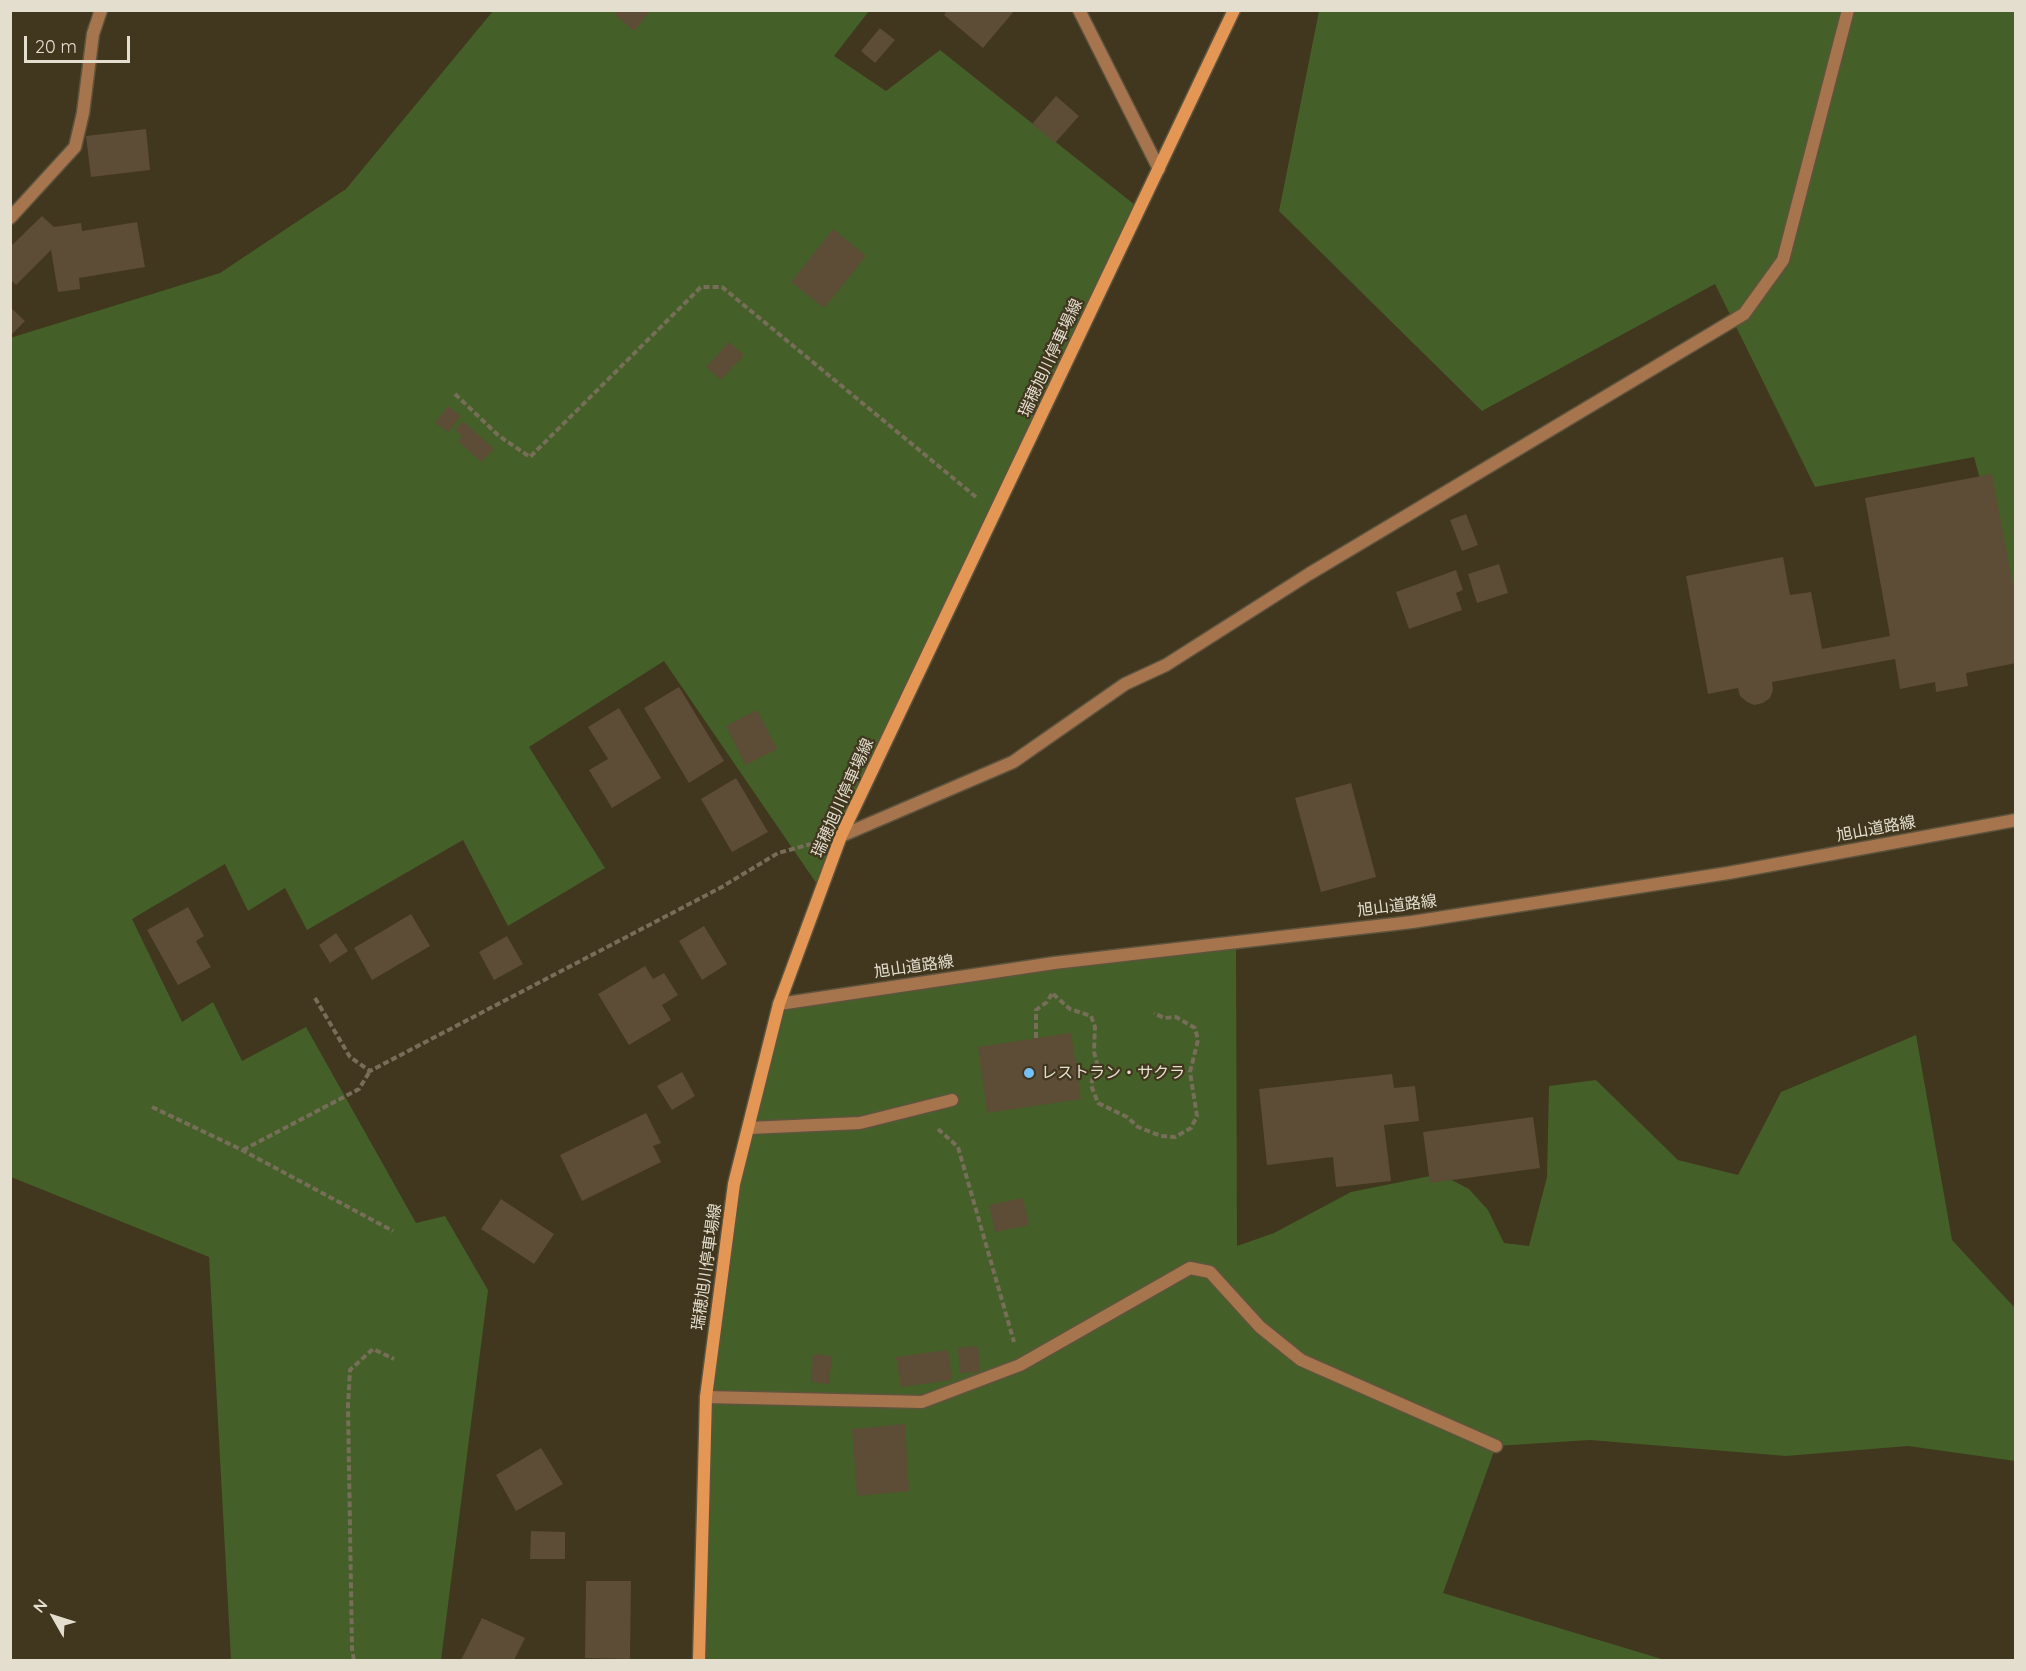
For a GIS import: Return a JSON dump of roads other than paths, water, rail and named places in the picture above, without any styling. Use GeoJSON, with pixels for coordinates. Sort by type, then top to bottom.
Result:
{"type":"FeatureCollection","features":[{"type":"Feature","properties":{"kind":"main road","name":"瑞穂旭川停車場線"},"geometry":{"type":"LineString","coordinates":[[699,1660],[706,1397],[734,1184],[779,1004],[841,836],[1234,10]]}},
{"type":"Feature","properties":{"kind":"street"},"geometry":{"type":"LineString","coordinates":[[10,218],[75,147],[83,112],[93,34],[101,10]]}},
{"type":"Feature","properties":{"kind":"street"},"geometry":{"type":"LineString","coordinates":[[1079,10],[1159,169]]}},
{"type":"Feature","properties":{"kind":"street"},"geometry":{"type":"LineString","coordinates":[[841,836],[1013,762],[1125,684],[1166,665],[1309,574],[1744,314],[1783,260],[1848,10]]}},
{"type":"Feature","properties":{"kind":"street","name":"旭山道路線"},"geometry":{"type":"LineString","coordinates":[[779,1004],[1054,963],[1412,922],[1728,873],[2016,820]]}},
{"type":"Feature","properties":{"kind":"street"},"geometry":{"type":"LineString","coordinates":[[749,1128],[860,1123],[952,1100]]}},
{"type":"Feature","properties":{"kind":"street"},"geometry":{"type":"LineString","coordinates":[[706,1397],[922,1402],[1020,1365],[1190,1268],[1210,1272],[1260,1327],[1300,1360],[1496,1446]]}},
{"type":"Feature","properties":{"kind":"place","name":"レストラン・サクラ"},"geometry":{"type":"Point","coordinates":[1029,1073]}}]}
